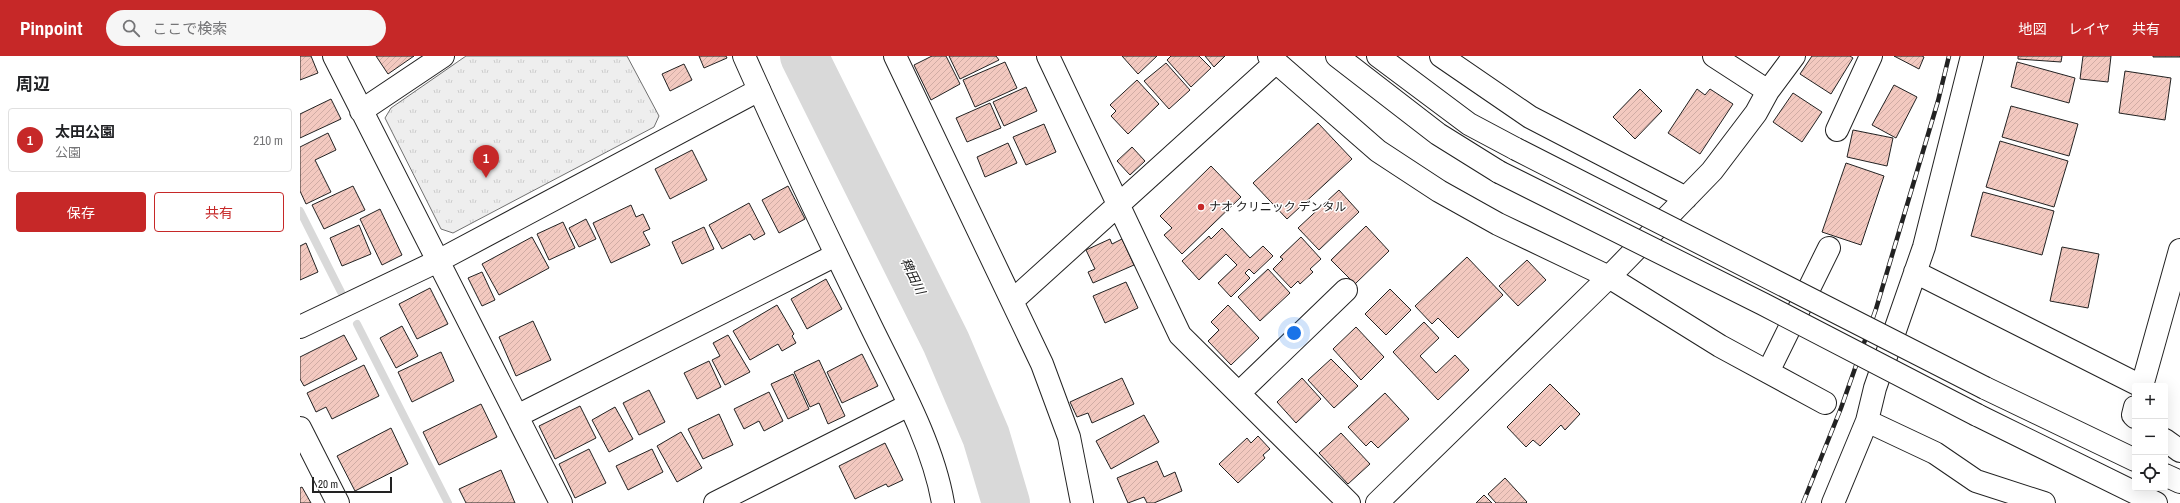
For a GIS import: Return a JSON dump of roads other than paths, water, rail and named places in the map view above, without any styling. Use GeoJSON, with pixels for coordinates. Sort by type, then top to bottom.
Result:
{"type":"FeatureCollection","features":[{"type":"Feature","properties":{"kind":"street"},"geometry":{"type":"LineString","coordinates":[[334,56],[561,503]]}},
{"type":"Feature","properties":{"kind":"street"},"geometry":{"type":"LineString","coordinates":[[361,111],[442,56]]}},
{"type":"Feature","properties":{"kind":"street"},"geometry":{"type":"LineString","coordinates":[[744,56],[836,255],[909,405],[938,476],[943,503]]}},
{"type":"Feature","properties":{"kind":"street"},"geometry":{"type":"LineString","coordinates":[[895,56],[1012,301],[1055,395],[1069,437],[1082,503]]}},
{"type":"Feature","properties":{"kind":"street"},"geometry":{"type":"LineString","coordinates":[[1048,56],[1119,202],[1180,335],[1349,503]]}},
{"type":"Feature","properties":{"kind":"street"},"geometry":{"type":"LineString","coordinates":[[1337,56],[1438,134],[1499,172],[1763,304],[1976,415],[2156,503]]}},
{"type":"Feature","properties":{"kind":"street"},"geometry":{"type":"LineString","coordinates":[[1378,56],[1469,124],[1985,388],[2132,459]]}},
{"type":"Feature","properties":{"kind":"street"},"geometry":{"type":"LineString","coordinates":[[1441,56],[1530,117],[1686,198]]}},
{"type":"Feature","properties":{"kind":"street"},"geometry":{"type":"LineString","coordinates":[[1714,56],[1768,91]]}},
{"type":"Feature","properties":{"kind":"street"},"geometry":{"type":"LineString","coordinates":[[1376,503],[1610,278],[1712,171],[1756,113],[1768,91],[1794,56]]}},
{"type":"Feature","properties":{"kind":"street"},"geometry":{"type":"LineString","coordinates":[[1837,130],[1871,56]]}},
{"type":"Feature","properties":{"kind":"street"},"geometry":{"type":"LineString","coordinates":[[1833,503],[1867,421],[1875,388],[1924,247],[1972,56]]}},
{"type":"Feature","properties":{"kind":"street"},"geometry":{"type":"LineString","coordinates":[[1012,301],[1272,59],[1378,151],[1439,191],[1498,224],[1610,278],[1720,346],[1825,403]]}},
{"type":"Feature","properties":{"kind":"street"},"geometry":{"type":"LineString","coordinates":[[300,328],[438,261],[759,90]]}},
{"type":"Feature","properties":{"kind":"street"},"geometry":{"type":"LineString","coordinates":[[1768,372],[1829,248]]}},
{"type":"Feature","properties":{"kind":"street"},"geometry":{"type":"LineString","coordinates":[[2142,383],[2180,250]]}},
{"type":"Feature","properties":{"kind":"street"},"geometry":{"type":"LineString","coordinates":[[517,416],[836,255]]}},
{"type":"Feature","properties":{"kind":"street"},"geometry":{"type":"LineString","coordinates":[[1915,272],[2135,383]]}},
{"type":"Feature","properties":{"kind":"street"},"geometry":{"type":"LineString","coordinates":[[1239,393],[1346,290]]}},
{"type":"Feature","properties":{"kind":"street"},"geometry":{"type":"LineString","coordinates":[[715,503],[909,405]]}},
{"type":"Feature","properties":{"kind":"street"},"geometry":{"type":"LineString","coordinates":[[1867,421],[1935,453],[1976,481],[2044,503]]}},
{"type":"Feature","properties":{"kind":"street"},"geometry":{"type":"LineString","coordinates":[[300,428],[338,503]]}},
{"type":"Feature","properties":{"kind":"street"},"geometry":{"type":"LineString","coordinates":[[2168,442],[2180,452]]}},
{"type":"Feature","properties":{"kind":"street"},"geometry":{"type":"LineString","coordinates":[[2168,476],[2180,482]]}},
{"type":"Feature","properties":{"kind":"waterway","name":"稗田川"},"geometry":{"type":"LineString","coordinates":[[804,56],[946,342],[986,436],[1006,503]]}},
{"type":"Feature","properties":{"kind":"waterway"},"geometry":{"type":"LineString","coordinates":[[300,211],[341,292]]}},
{"type":"Feature","properties":{"kind":"waterway"},"geometry":{"type":"LineString","coordinates":[[357,324],[448,503]]}},
{"type":"Feature","properties":{"kind":"railway"},"geometry":{"type":"LineString","coordinates":[[1803,503],[1841,408],[1876,309],[1938,101],[1949,56]]}},
{"type":"Feature","properties":{"kind":"place","name":"太田公園"},"geometry":{"type":"Point","coordinates":[486,178]}},
{"type":"Feature","properties":{"kind":"place","name":"ナオ クリニック デンタル"},"geometry":{"type":"Point","coordinates":[1201,207]}}]}
